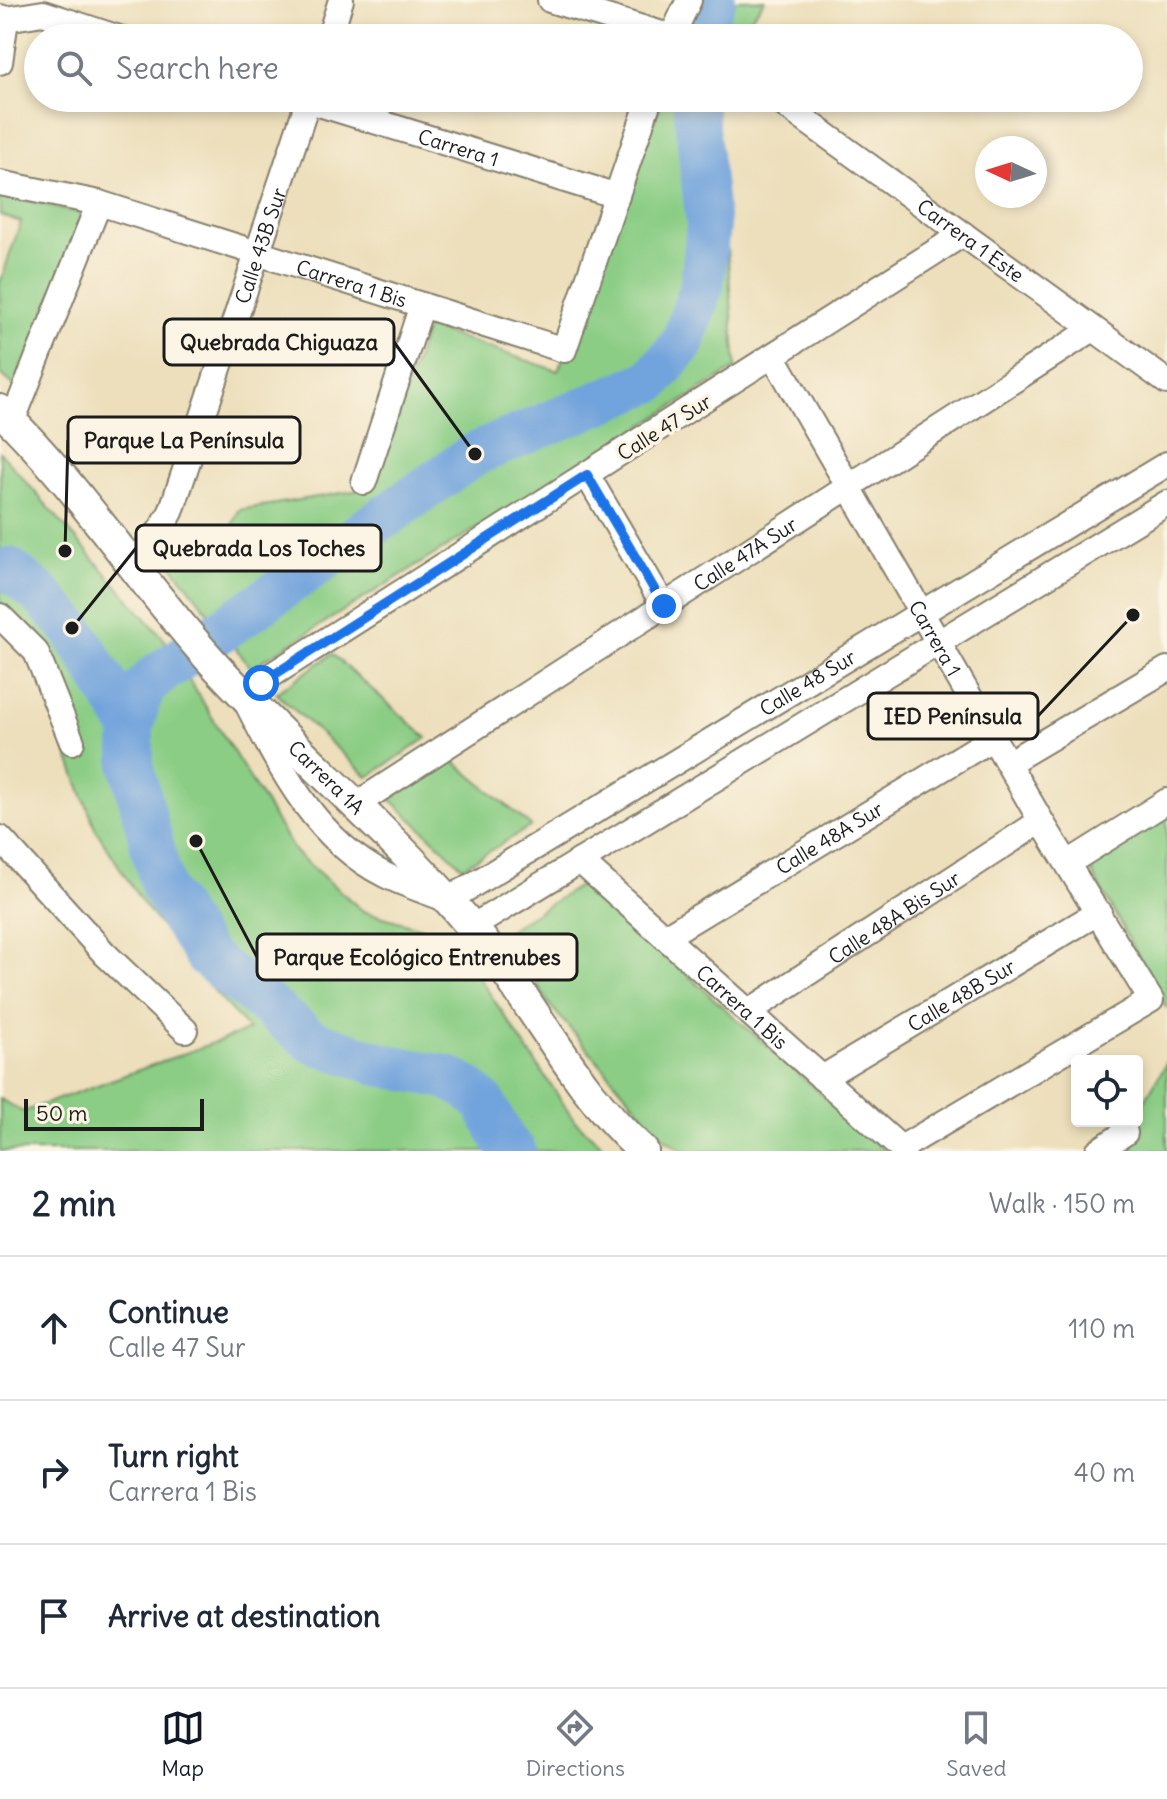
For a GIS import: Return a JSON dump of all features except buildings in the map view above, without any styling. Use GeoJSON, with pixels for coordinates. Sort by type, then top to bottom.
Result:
{"type":"FeatureCollection","features":[{"type":"Feature","properties":{"kind":"main road","name":"Carrera 1A"},"geometry":{"type":"LineString","coordinates":[[6,416],[63,479],[242,694],[407,855],[472,927],[597,1102],[643,1151]]}},
{"type":"Feature","properties":{"kind":"street"},"geometry":{"type":"LineString","coordinates":[[333,24],[341,0]]}},
{"type":"Feature","properties":{"kind":"street"},"geometry":{"type":"LineString","coordinates":[[550,0],[627,24]]}},
{"type":"Feature","properties":{"kind":"street"},"geometry":{"type":"LineString","coordinates":[[678,24],[689,0]]}},
{"type":"Feature","properties":{"kind":"street"},"geometry":{"type":"LineString","coordinates":[[0,62],[3,18],[43,13],[76,24]]}},
{"type":"Feature","properties":{"kind":"street","name":"Calle 43B Sur"},"geometry":{"type":"LineString","coordinates":[[130,561],[151,545],[171,512],[302,112]]}},
{"type":"Feature","properties":{"kind":"street","name":"Carrera 1"},"geometry":{"type":"LineString","coordinates":[[348,112],[617,196]]}},
{"type":"Feature","properties":{"kind":"street"},"geometry":{"type":"LineString","coordinates":[[617,196],[645,112]]}},
{"type":"Feature","properties":{"kind":"street","name":"Carrera 1 Este"},"geometry":{"type":"LineString","coordinates":[[794,112],[1167,382]]}},
{"type":"Feature","properties":{"kind":"street","name":"Carrera 1 Bis"},"geometry":{"type":"LineString","coordinates":[[0,183],[99,203],[564,350],[617,196]]}},
{"type":"Feature","properties":{"kind":"street"},"geometry":{"type":"LineString","coordinates":[[6,416],[99,203]]}},
{"type":"Feature","properties":{"kind":"street","name":"Calle 47 Sur"},"geometry":{"type":"LineString","coordinates":[[242,694],[963,234]]}},
{"type":"Feature","properties":{"kind":"street"},"geometry":{"type":"LineString","coordinates":[[364,482],[422,305]]}},
{"type":"Feature","properties":{"kind":"street","name":"Calle 47A Sur"},"geometry":{"type":"LineString","coordinates":[[355,805],[1093,329]]}},
{"type":"Feature","properties":{"kind":"street","name":"Carrera 1"},"geometry":{"type":"LineString","coordinates":[[774,357],[1041,821],[1151,1000],[902,1150]]}},
{"type":"Feature","properties":{"kind":"street","name":"Calle 48 Sur"},"geometry":{"type":"LineString","coordinates":[[448,900],[1167,464]]}},
{"type":"Feature","properties":{"kind":"street"},"geometry":{"type":"LineString","coordinates":[[587,475],[664,606]]}},
{"type":"Feature","properties":{"kind":"street","name":"Calle 48 Sur"},"geometry":{"type":"LineString","coordinates":[[472,927],[1167,503]]}},
{"type":"Feature","properties":{"kind":"street"},"geometry":{"type":"LineString","coordinates":[[0,616],[36,652],[72,742]]}},
{"type":"Feature","properties":{"kind":"street"},"geometry":{"type":"LineString","coordinates":[[1008,763],[1167,669]]}},
{"type":"Feature","properties":{"kind":"street"},"geometry":{"type":"LineString","coordinates":[[242,694],[290,783],[332,835],[383,874],[448,900]]}},
{"type":"Feature","properties":{"kind":"street","name":"Calle 48A Sur"},"geometry":{"type":"LineString","coordinates":[[665,937],[993,738]]}},
{"type":"Feature","properties":{"kind":"street"},"geometry":{"type":"LineString","coordinates":[[1068,863],[1167,801]]}},
{"type":"Feature","properties":{"kind":"street","name":"Calle 48A Bis Sur"},"geometry":{"type":"LineString","coordinates":[[748,1012],[1041,821]]}},
{"type":"Feature","properties":{"kind":"street"},"geometry":{"type":"LineString","coordinates":[[5,853],[185,1030]]}},
{"type":"Feature","properties":{"kind":"street","name":"Carrera 1 Bis"},"geometry":{"type":"LineString","coordinates":[[580,861],[902,1150]]}},
{"type":"Feature","properties":{"kind":"street","name":"Calle 48B Sur"},"geometry":{"type":"LineString","coordinates":[[822,1078],[1099,912]]}},
{"type":"Feature","properties":{"kind":"street"},"geometry":{"type":"LineString","coordinates":[[1098,1151],[1125,1133]]}},
{"type":"Feature","properties":{"kind":"green space"},"geometry":{"type":"Polygon","coordinates":[[[696,0],[765,0],[746,24],[709,24],[689,13],[696,0]]]}},
{"type":"Feature","properties":{"kind":"green space"},"geometry":{"type":"Polygon","coordinates":[[[658,112],[717,112],[736,368],[251,668],[171,564],[192,530],[220,554],[239,510],[372,488],[427,327],[558,371],[658,112]]]}},
{"type":"Feature","properties":{"kind":"green space"},"geometry":{"type":"Polygon","coordinates":[[[0,193],[82,214],[17,388],[0,373],[0,283],[21,222],[0,215],[0,193]]]}},
{"type":"Feature","properties":{"kind":"green space"},"geometry":{"type":"Polygon","coordinates":[[[0,452],[164,639],[295,852],[363,911],[452,937],[575,1121],[609,1151],[0,1151],[0,1099],[23,1112],[249,1030],[194,969],[141,901],[96,830],[62,740],[42,648],[0,604],[0,452]]]}},
{"type":"Feature","properties":{"kind":"green space"},"geometry":{"type":"Polygon","coordinates":[[[332,654],[427,738],[368,777],[276,693],[332,654]]]}},
{"type":"Feature","properties":{"kind":"green space"},"geometry":{"type":"Polygon","coordinates":[[[448,756],[531,826],[463,867],[387,796],[448,756]]]}},
{"type":"Feature","properties":{"kind":"green space"},"geometry":{"type":"Polygon","coordinates":[[[1167,812],[1167,1009],[1087,863],[1167,812]]]}},
{"type":"Feature","properties":{"kind":"green space"},"geometry":{"type":"Polygon","coordinates":[[[584,883],[885,1151],[683,1151],[663,1137],[548,1003],[508,930],[584,883]]]}},
{"type":"Feature","properties":{"kind":"green space"},"geometry":{"type":"Polygon","coordinates":[[[1167,1062],[1167,1151],[1106,1151],[1124,1137],[1130,1127],[1143,1127],[1143,1104],[1167,1062]]]}},
{"type":"Feature","properties":{"kind":"waterway"},"geometry":{"type":"LineString","coordinates":[[704,24],[714,0]]}},
{"type":"Feature","properties":{"kind":"waterway"},"geometry":{"type":"LineString","coordinates":[[514,1151],[505,1142],[484,1103],[467,1088],[446,1077],[383,1065],[312,1041],[206,956],[163,889],[132,766],[132,727],[139,699],[156,676],[475,454],[651,381],[682,344],[702,285],[708,226],[696,112]]}},
{"type":"Feature","properties":{"kind":"waterway"},"geometry":{"type":"LineString","coordinates":[[9,569],[40,594],[72,628],[132,727]]}},
{"type":"Feature","properties":{"kind":"place","name":"Quebrada Chiguaza"},"geometry":{"type":"Point","coordinates":[475,454]}},
{"type":"Feature","properties":{"kind":"place","name":"Parque La Península"},"geometry":{"type":"Point","coordinates":[65,551]}},
{"type":"Feature","properties":{"kind":"place","name":"IED Península"},"geometry":{"type":"Point","coordinates":[1133,615]}},
{"type":"Feature","properties":{"kind":"place","name":"Quebrada Los Toches"},"geometry":{"type":"Point","coordinates":[72,628]}},
{"type":"Feature","properties":{"kind":"place","name":"Parque Ecológico Entrenubes"},"geometry":{"type":"Point","coordinates":[196,841]}},
{"type":"Feature","properties":{"kind":"route"},"geometry":{"type":"LineString","coordinates":[[261,683],[587,475],[664,606]]}}]}
